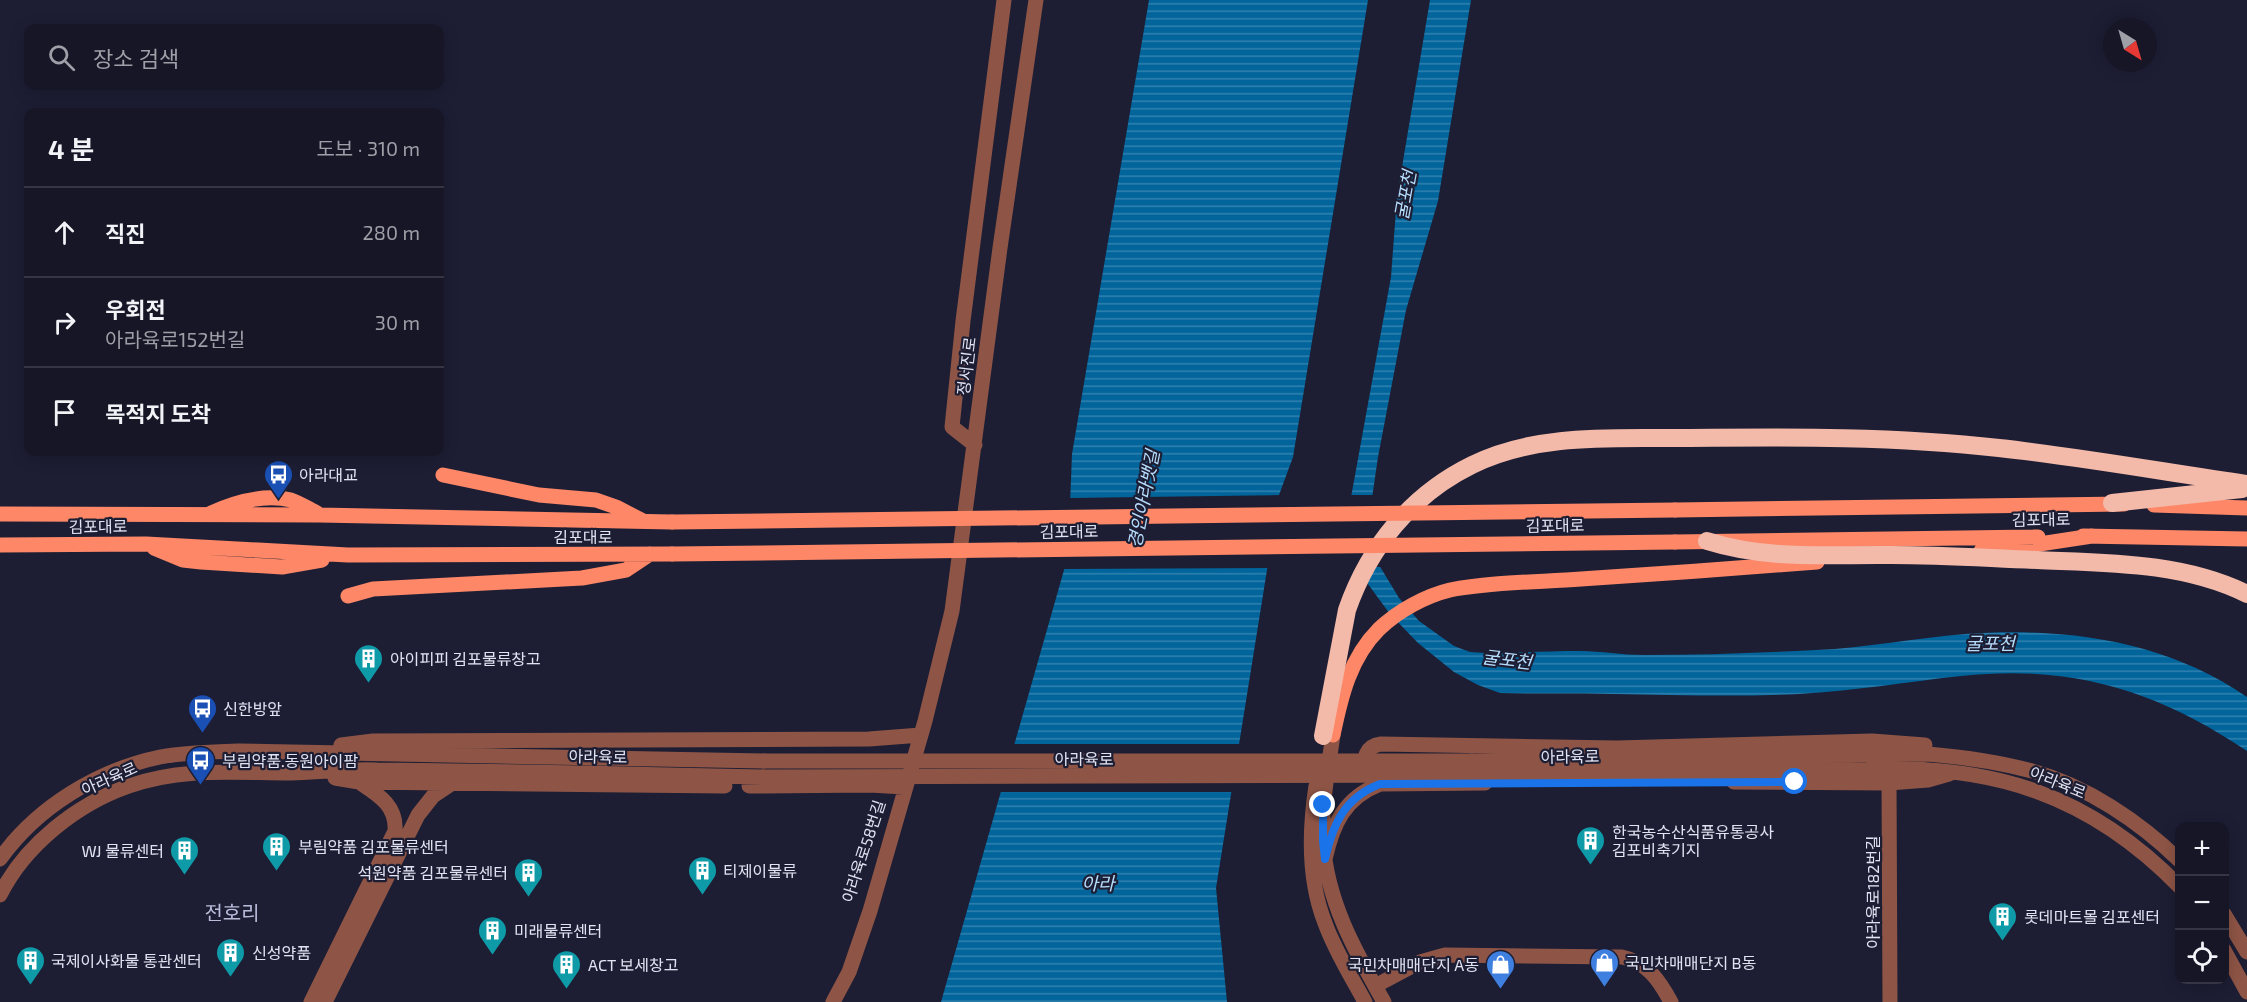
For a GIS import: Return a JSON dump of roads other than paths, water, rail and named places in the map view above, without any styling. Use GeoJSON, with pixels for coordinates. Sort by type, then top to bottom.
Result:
{"type":"FeatureCollection","features":[{"type":"Feature","properties":{"kind":"highway"},"geometry":{"type":"LineString","coordinates":[[1328,736],[1340,640],[1353,593],[1376,548],[1391,527],[1426,494],[1462,471],[1516,449],[1560,441],[1838,437],[1999,448],[2247,484]]}},
{"type":"Feature","properties":{"kind":"highway"},"geometry":{"type":"LineString","coordinates":[[2112,503],[2247,489]]}},
{"type":"Feature","properties":{"kind":"highway"},"geometry":{"type":"LineString","coordinates":[[1707,542],[1749,553],[1924,554],[2120,564],[2180,571],[2234,587],[2247,594]]}},
{"type":"Feature","properties":{"kind":"main road"},"geometry":{"type":"LineString","coordinates":[[443,475],[540,495],[596,500],[646,522]]}},
{"type":"Feature","properties":{"kind":"main road","name":"김포대로"},"geometry":{"type":"LineString","coordinates":[[0,514],[320,515],[672,522],[2112,503],[2247,508]]}},
{"type":"Feature","properties":{"kind":"main road"},"geometry":{"type":"LineString","coordinates":[[1328,736],[1352,668],[1363,649],[1381,627],[1405,609],[1436,594],[1452,590],[1520,583],[2007,549],[2092,536]]}},
{"type":"Feature","properties":{"kind":"main road","name":"김포대로"},"geometry":{"type":"LineString","coordinates":[[0,545],[146,544],[348,555],[672,554],[2092,536],[2247,539]]}},
{"type":"Feature","properties":{"kind":"main road"},"geometry":{"type":"LineString","coordinates":[[348,596],[373,589],[582,578],[626,570],[650,554]]}},
{"type":"Feature","properties":{"kind":"street"},"geometry":{"type":"LineString","coordinates":[[975,445],[952,427],[963,321],[1004,0]]}},
{"type":"Feature","properties":{"kind":"street","name":"정서진로"},"geometry":{"type":"LineString","coordinates":[[904,787],[921,735],[952,611],[1001,237],[1036,0]]}},
{"type":"Feature","properties":{"kind":"street"},"geometry":{"type":"LineString","coordinates":[[294,752],[373,741],[869,740],[921,735]]}},
{"type":"Feature","properties":{"kind":"street"},"geometry":{"type":"LineString","coordinates":[[1328,736],[1323,841],[1330,887],[1340,917],[1384,1002]]}},
{"type":"Feature","properties":{"kind":"street"},"geometry":{"type":"LineString","coordinates":[[1328,736],[1311,829],[1315,886],[1327,928],[1365,1002]]}},
{"type":"Feature","properties":{"kind":"street"},"geometry":{"type":"LineString","coordinates":[[869,740],[876,754],[870,785]]}},
{"type":"Feature","properties":{"kind":"street"},"geometry":{"type":"LineString","coordinates":[[1325,859],[1335,823],[1349,804],[1369,788],[1380,784],[1392,785],[1546,782],[1889,783],[1928,780],[1956,764],[1933,746],[1872,741],[1617,748],[1381,744],[1371,747],[1365,759],[1367,774],[1378,783],[1392,785]]}},
{"type":"Feature","properties":{"kind":"street","name":"아라육로"},"geometry":{"type":"LineString","coordinates":[[0,859],[27,827],[57,802],[92,782],[130,765],[188,753],[294,752],[764,769]]}},
{"type":"Feature","properties":{"kind":"street","name":"아라육로"},"geometry":{"type":"LineString","coordinates":[[0,895],[19,865],[43,840],[75,814],[111,794],[148,780],[183,773],[375,770],[1472,768],[1928,754],[2074,807],[2126,838],[2175,882]]}},
{"type":"Feature","properties":{"kind":"street","name":"아라육로"},"geometry":{"type":"LineString","coordinates":[[1956,764],[2034,772],[2076,789],[2114,809],[2175,857]]}},
{"type":"Feature","properties":{"kind":"street"},"geometry":{"type":"LineString","coordinates":[[290,773],[359,782],[904,787]]}},
{"type":"Feature","properties":{"kind":"street"},"geometry":{"type":"LineString","coordinates":[[311,1002],[395,831],[394,815],[387,803],[359,782]]}},
{"type":"Feature","properties":{"kind":"street"},"geometry":{"type":"LineString","coordinates":[[325,1002],[418,815],[433,796],[455,782]]}},
{"type":"Feature","properties":{"kind":"street","name":"아라육로182번길"},"geometry":{"type":"LineString","coordinates":[[1889,783],[1890,1002]]}},
{"type":"Feature","properties":{"kind":"street","name":"아라육로58번길"},"geometry":{"type":"LineString","coordinates":[[825,1002],[848,956],[892,812],[904,787]]}},
{"type":"Feature","properties":{"kind":"street","name":"아라육로58번길"},"geometry":{"type":"LineString","coordinates":[[833,1002],[856,956],[899,813],[904,787]]}},
{"type":"Feature","properties":{"kind":"street"},"geometry":{"type":"LineString","coordinates":[[2229,922],[2247,952]]}},
{"type":"Feature","properties":{"kind":"street"},"geometry":{"type":"LineString","coordinates":[[1375,986],[1420,962],[1445,955],[1612,956],[1631,958],[1648,968],[1671,1002]]}},
{"type":"Feature","properties":{"kind":"street"},"geometry":{"type":"LineString","coordinates":[[2229,959],[2247,992]]}},
{"type":"Feature","properties":{"kind":"water","name":"아라"},"geometry":{"type":"Polygon","coordinates":[[[1149,0],[1368,0],[1293,457],[1279,495],[1216,888],[1227,1002],[941,1002],[1068,556],[1072,454],[1149,0]]]}},
{"type":"Feature","properties":{"kind":"water","name":"굴포천"},"geometry":{"type":"Polygon","coordinates":[[[1430,0],[1471,0],[1438,201],[1406,310],[1378,457],[1369,519],[1376,560],[1399,598],[1419,621],[1454,646],[1470,652],[1485,653],[1580,651],[1644,655],[1708,654],[1835,649],[2002,632],[2076,636],[2147,650],[2182,662],[2247,697],[2247,751],[2180,712],[2146,697],[2076,678],[2001,673],[1839,691],[1776,695],[1500,693],[1478,685],[1454,672],[1418,643],[1390,614],[1365,580],[1348,514],[1391,277],[1397,197],[1430,0]]]}},
{"type":"Feature","properties":{"kind":"place","name":"아라대교"},"geometry":{"type":"Point","coordinates":[278,500]}},
{"type":"Feature","properties":{"kind":"place","name":"아이피피 김포물류창고"},"geometry":{"type":"Point","coordinates":[369,684]}},
{"type":"Feature","properties":{"kind":"place","name":"신한방앞"},"geometry":{"type":"Point","coordinates":[202,734]}},
{"type":"Feature","properties":{"kind":"place","name":"부림약품.동원아이팜"},"geometry":{"type":"Point","coordinates":[201,786]}},
{"type":"Feature","properties":{"kind":"place","name":"한국농수산식품유통공사 김포비축기지"},"geometry":{"type":"Point","coordinates":[1591,866]}},
{"type":"Feature","properties":{"kind":"place","name":"부림약품 김포물류센터"},"geometry":{"type":"Point","coordinates":[277,872]}},
{"type":"Feature","properties":{"kind":"place","name":"WJ 물류센터"},"geometry":{"type":"Point","coordinates":[185,876]}},
{"type":"Feature","properties":{"kind":"place","name":"티제이물류"},"geometry":{"type":"Point","coordinates":[702,896]}},
{"type":"Feature","properties":{"kind":"place","name":"석원약품 김포물류센터"},"geometry":{"type":"Point","coordinates":[529,898]}},
{"type":"Feature","properties":{"kind":"place","name":"롯데마트몰 김포센터"},"geometry":{"type":"Point","coordinates":[2003,942]}},
{"type":"Feature","properties":{"kind":"place","name":"미래물류센터"},"geometry":{"type":"Point","coordinates":[493,956]}},
{"type":"Feature","properties":{"kind":"place","name":"신성약품"},"geometry":{"type":"Point","coordinates":[231,978]}},
{"type":"Feature","properties":{"kind":"place","name":"국제이사화물 통관센터"},"geometry":{"type":"Point","coordinates":[30,986]}},
{"type":"Feature","properties":{"kind":"place","name":"국민차매매단지 B동"},"geometry":{"type":"Point","coordinates":[1604,988]}},
{"type":"Feature","properties":{"kind":"place","name":"ACT 보세창고"},"geometry":{"type":"Point","coordinates":[567,990]}},
{"type":"Feature","properties":{"kind":"place","name":"국민차매매단지 A동"},"geometry":{"type":"Point","coordinates":[1500,990]}},
{"type":"Feature","properties":{"kind":"district","name":"전호리"},"geometry":{"type":"Point","coordinates":[232,912]}},
{"type":"Feature","properties":{"kind":"water label","name":"경인아라뱃길"},"geometry":{"type":"Point","coordinates":[1143,499]}}]}
